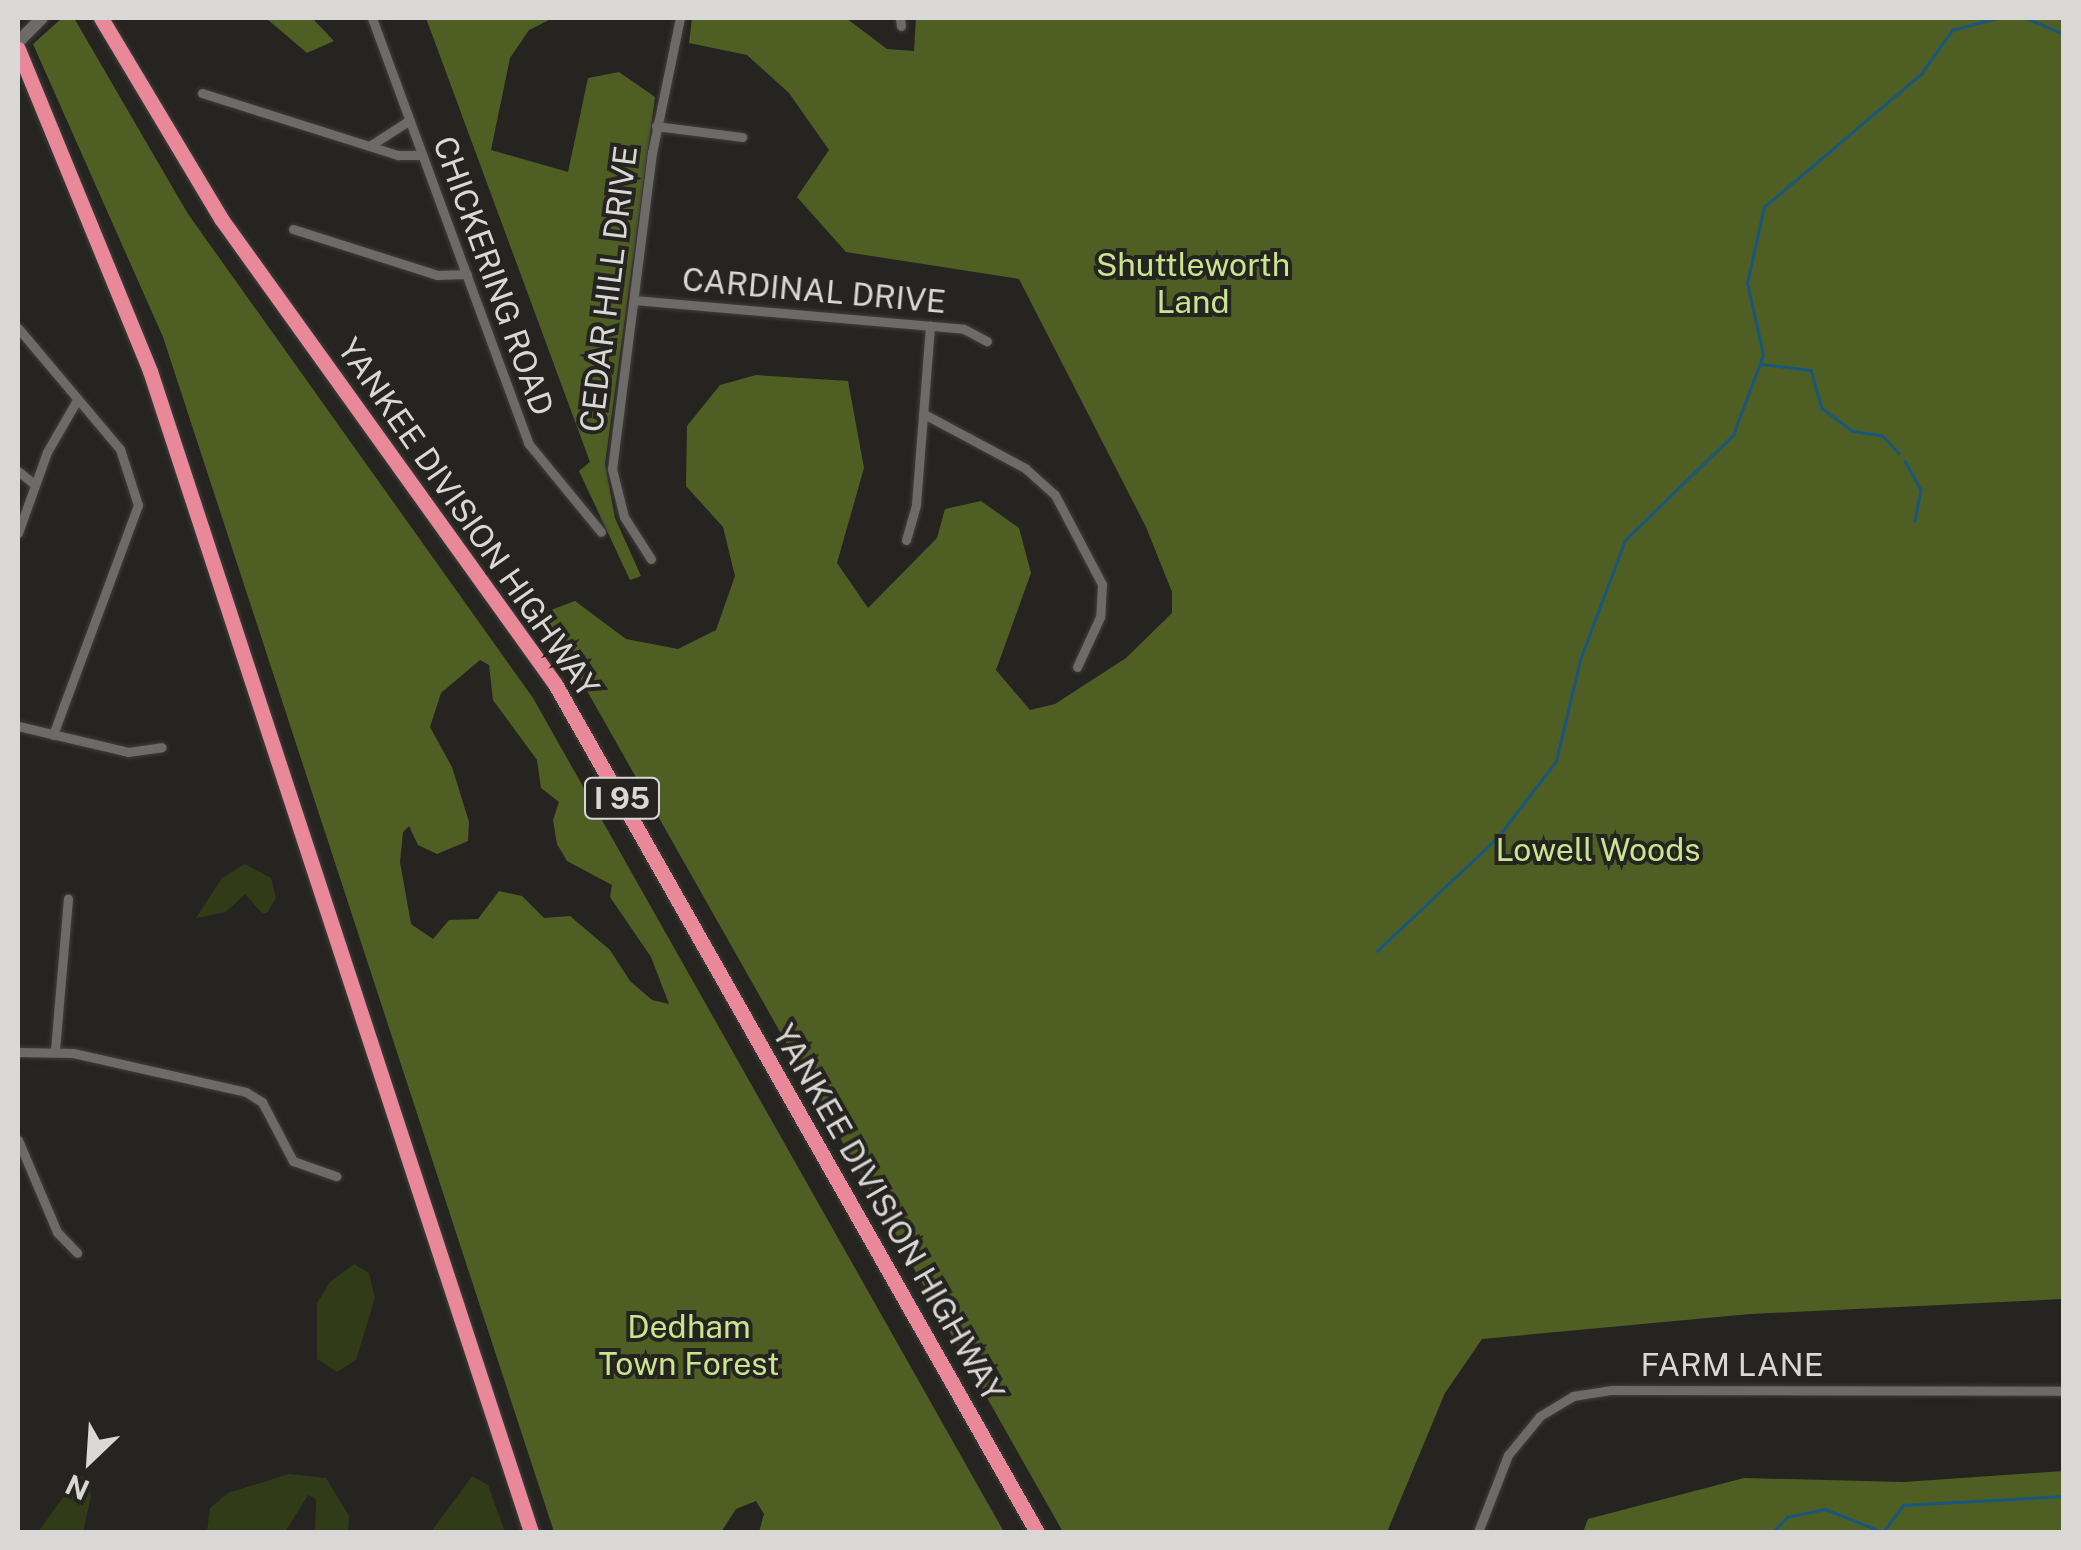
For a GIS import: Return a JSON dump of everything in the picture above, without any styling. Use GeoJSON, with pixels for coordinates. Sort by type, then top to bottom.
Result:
{"type":"FeatureCollection","features":[{"type":"Feature","properties":{"kind":"highway","name":"YANKEE DIVISION HIGHWAY"},"geometry":{"type":"LineString","coordinates":[[101,18],[222,220],[555,684],[1037,1532]]}},
{"type":"Feature","properties":{"kind":"highway"},"geometry":{"type":"LineString","coordinates":[[19,52],[150,371],[531,1532]]}},
{"type":"Feature","properties":{"kind":"main road"},"geometry":{"type":"LineString","coordinates":[[19,52],[38,22]]}},
{"type":"Feature","properties":{"kind":"street","name":"CHICKERING ROAD"},"geometry":{"type":"LineString","coordinates":[[372,18],[528,443],[601,532]]}},
{"type":"Feature","properties":{"kind":"street","name":"CEDAR HILL DRIVE"},"geometry":{"type":"LineString","coordinates":[[652,559],[624,518],[612,470],[656,126],[680,18]]}},
{"type":"Feature","properties":{"kind":"street"},"geometry":{"type":"LineString","coordinates":[[202,92],[406,157],[422,155]]}},
{"type":"Feature","properties":{"kind":"street"},"geometry":{"type":"LineString","coordinates":[[371,145],[410,120]]}},
{"type":"Feature","properties":{"kind":"street"},"geometry":{"type":"LineString","coordinates":[[656,126],[714,129],[742,137]]}},
{"type":"Feature","properties":{"kind":"street"},"geometry":{"type":"LineString","coordinates":[[293,229],[436,275],[467,274]]}},
{"type":"Feature","properties":{"kind":"street","name":"CARDINAL DRIVE"},"geometry":{"type":"LineString","coordinates":[[634,300],[964,329],[987,341]]}},
{"type":"Feature","properties":{"kind":"street"},"geometry":{"type":"LineString","coordinates":[[906,540],[924,414],[930,326]]}},
{"type":"Feature","properties":{"kind":"street"},"geometry":{"type":"LineString","coordinates":[[18,328],[120,449],[138,515],[54,734]]}},
{"type":"Feature","properties":{"kind":"street"},"geometry":{"type":"LineString","coordinates":[[18,533],[34,484],[77,400]]}},
{"type":"Feature","properties":{"kind":"street"},"geometry":{"type":"LineString","coordinates":[[924,414],[1025,468],[1055,495],[1102,584],[1100,617],[1077,667]]}},
{"type":"Feature","properties":{"kind":"street"},"geometry":{"type":"LineString","coordinates":[[18,471],[34,484]]}},
{"type":"Feature","properties":{"kind":"street"},"geometry":{"type":"LineString","coordinates":[[18,726],[128,752],[162,747]]}},
{"type":"Feature","properties":{"kind":"street"},"geometry":{"type":"LineString","coordinates":[[55,1050],[68,899]]}},
{"type":"Feature","properties":{"kind":"street"},"geometry":{"type":"LineString","coordinates":[[18,1052],[55,1050],[246,1092],[262,1102],[293,1161],[336,1176]]}},
{"type":"Feature","properties":{"kind":"street"},"geometry":{"type":"LineString","coordinates":[[18,1140],[57,1232],[77,1253]]}},
{"type":"Feature","properties":{"kind":"street","name":"FARM LANE"},"geometry":{"type":"LineString","coordinates":[[1478,1532],[1508,1455],[1540,1416],[1574,1396],[1612,1390],[2064,1391]]}},
{"type":"Feature","properties":{"kind":"green space","name":"Dedham Town Forest"},"geometry":{"type":"Polygon","coordinates":[[[62,18],[74,18],[188,214],[533,698],[1004,1532],[759,1532],[764,1514],[756,1501],[736,1509],[721,1532],[554,1532],[163,337],[33,44],[62,18]],[[480,660],[441,693],[430,727],[452,767],[469,822],[468,841],[437,854],[418,845],[409,826],[403,832],[400,862],[411,924],[433,939],[449,920],[478,919],[499,891],[522,896],[544,918],[570,916],[610,950],[630,981],[652,1000],[669,1004],[651,957],[610,897],[612,885],[567,861],[557,844],[553,820],[559,802],[541,788],[537,760],[493,700],[489,665],[480,660]]]}},
{"type":"Feature","properties":{"kind":"green space"},"geometry":{"type":"Polygon","coordinates":[[[312,18],[334,41],[307,53],[267,19],[312,18]]]}},
{"type":"Feature","properties":{"kind":"green space"},"geometry":{"type":"Polygon","coordinates":[[[426,18],[611,18],[551,19],[529,30],[510,58],[491,150],[568,172],[588,78],[619,72],[655,97],[605,464],[615,518],[641,576],[630,580],[579,471],[590,462],[426,18]]]}},
{"type":"Feature","properties":{"kind":"green space","name":"Lowell Woods"},"geometry":{"type":"Polygon","coordinates":[[[692,18],[846,18],[887,49],[914,51],[916,18],[2063,18],[2063,1299],[1750,1314],[1482,1339],[1445,1393],[1387,1532],[1063,1532],[543,613],[575,601],[626,639],[678,649],[716,630],[735,576],[723,527],[686,486],[687,426],[720,385],[756,375],[848,381],[864,468],[837,563],[868,608],[937,538],[945,509],[981,501],[1019,528],[1031,573],[996,670],[1030,710],[1055,704],[1126,658],[1172,613],[1172,592],[1146,527],[1019,279],[846,252],[797,197],[829,150],[789,93],[747,55],[689,43],[692,18]]]}},
{"type":"Feature","properties":{"kind":"green space"},"geometry":{"type":"Polygon","coordinates":[[[245,864],[271,878],[276,898],[268,912],[263,914],[245,894],[226,912],[196,918],[222,878],[245,864]]]}},
{"type":"Feature","properties":{"kind":"green space"},"geometry":{"type":"Polygon","coordinates":[[[354,1264],[369,1273],[375,1298],[356,1360],[337,1372],[317,1359],[317,1303],[330,1282],[354,1264]]]}},
{"type":"Feature","properties":{"kind":"green space"},"geometry":{"type":"Polygon","coordinates":[[[2063,1471],[2063,1532],[1583,1532],[1588,1519],[1744,1478],[1904,1482],[2063,1471]]]}},
{"type":"Feature","properties":{"kind":"green space"},"geometry":{"type":"Polygon","coordinates":[[[289,1474],[326,1478],[349,1516],[348,1532],[315,1532],[316,1499],[308,1495],[285,1532],[207,1532],[210,1508],[228,1493],[289,1474]]]}},
{"type":"Feature","properties":{"kind":"green space"},"geometry":{"type":"Polygon","coordinates":[[[79,1475],[86,1478],[91,1496],[83,1532],[38,1532],[79,1475]]]}},
{"type":"Feature","properties":{"kind":"green space"},"geometry":{"type":"Polygon","coordinates":[[[472,1476],[488,1485],[505,1532],[431,1532],[472,1476]]]}},
{"type":"Feature","properties":{"kind":"waterway"},"geometry":{"type":"LineString","coordinates":[[1377,951],[1497,838],[1556,761],[1580,660],[1625,540],[1733,435],[1763,355],[1747,283],[1764,207],[1921,74],[1952,30],[1997,18]]}},
{"type":"Feature","properties":{"kind":"waterway"},"geometry":{"type":"LineString","coordinates":[[2026,18],[2064,34]]}},
{"type":"Feature","properties":{"kind":"waterway"},"geometry":{"type":"LineString","coordinates":[[1761,364],[1811,370],[1822,408],[1852,431],[1882,435],[1899,453]]}},
{"type":"Feature","properties":{"kind":"waterway"},"geometry":{"type":"LineString","coordinates":[[1905,461],[1921,490],[1915,520]]}},
{"type":"Feature","properties":{"kind":"waterway"},"geometry":{"type":"LineString","coordinates":[[1773,1532],[1787,1517],[1825,1509],[1883,1532],[1903,1505],[2064,1496]]}},
{"type":"Feature","properties":{"kind":"park label","name":"Shuttleworth Land"},"geometry":{"type":"Point","coordinates":[1193,284]}}]}
